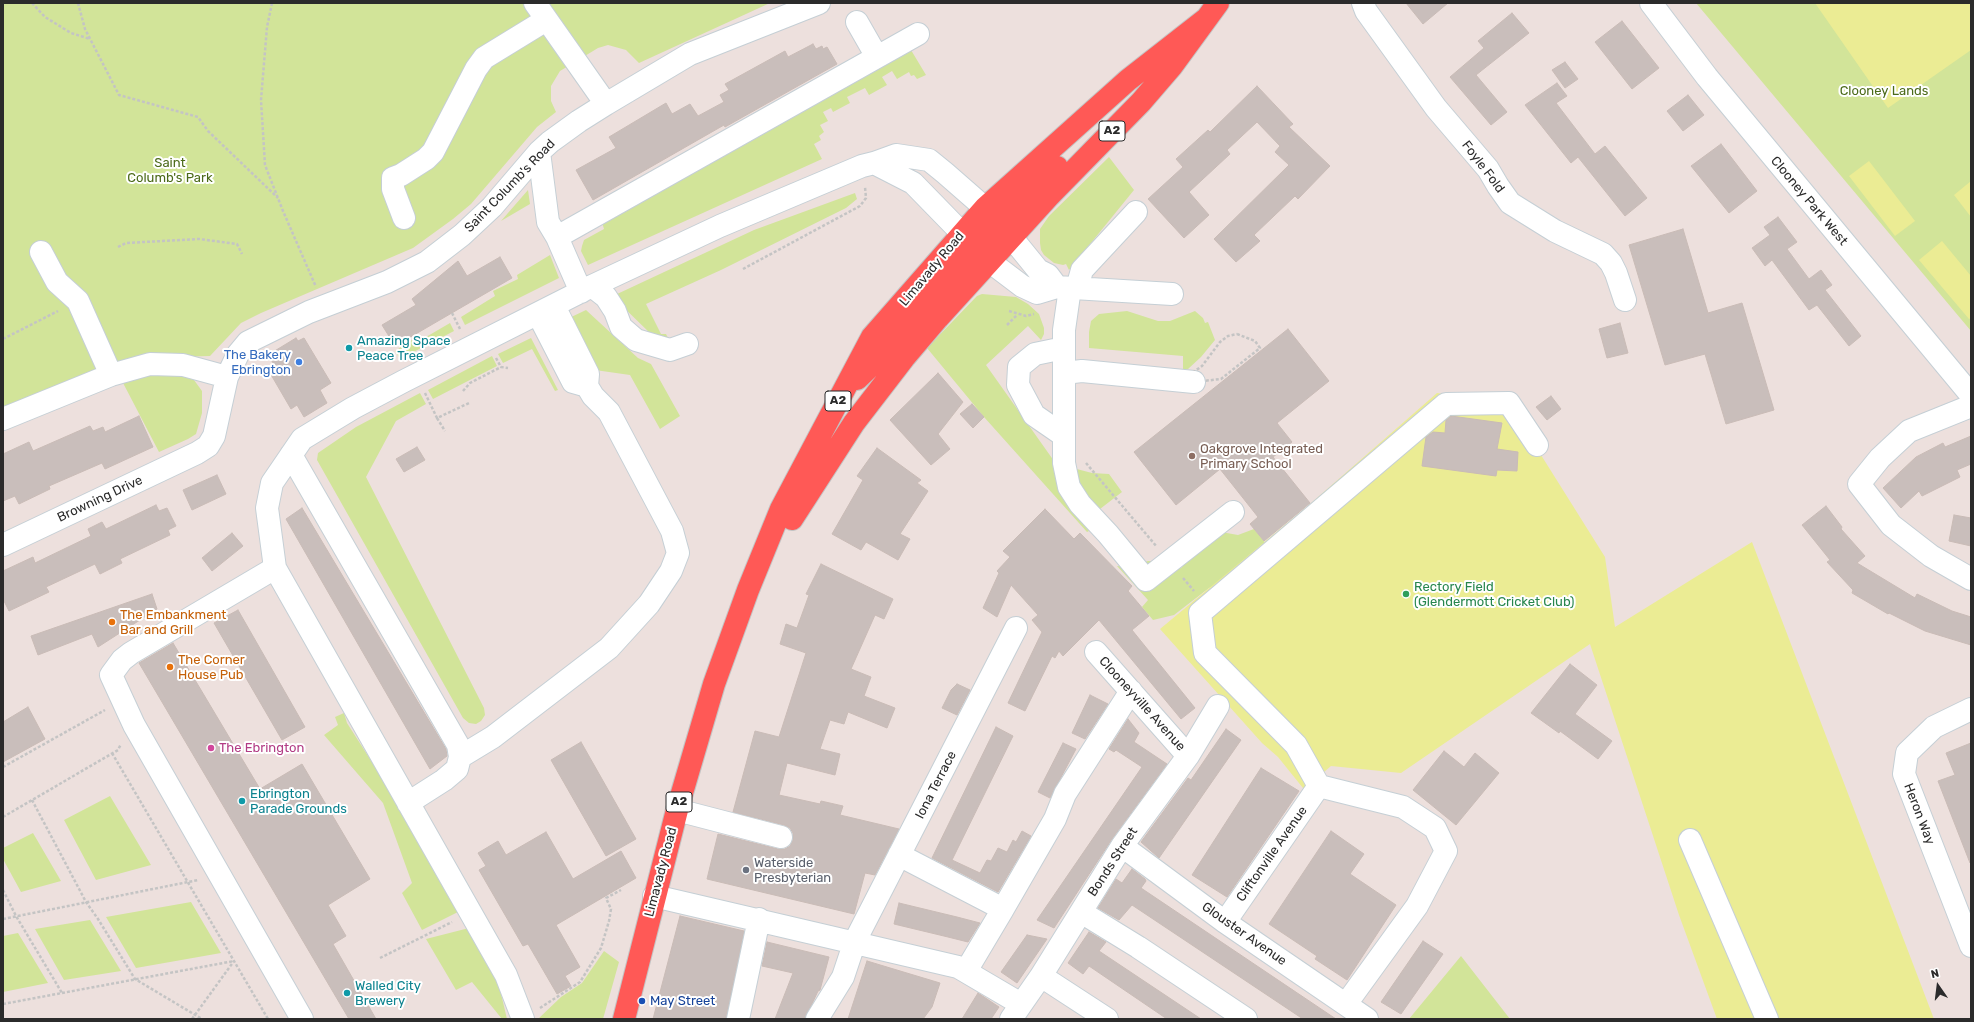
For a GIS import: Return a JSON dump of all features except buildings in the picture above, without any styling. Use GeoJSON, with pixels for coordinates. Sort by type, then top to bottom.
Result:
{"type":"FeatureCollection","features":[{"type":"Feature","properties":{"kind":"highway","name":"Limavady Road"},"geometry":{"type":"LineString","coordinates":[[748,590],[854,423],[904,358],[975,247],[999,223],[1050,196],[1141,102],[1172,66],[1211,8]]}},
{"type":"Feature","properties":{"kind":"highway","name":"Limavady Road"},"geometry":{"type":"LineString","coordinates":[[624,1019],[677,810],[714,684],[748,590],[781,509],[872,337],[922,282],[975,247],[999,223],[1128,80],[1211,8]]}},
{"type":"Feature","properties":{"kind":"street","name":"Saint Columb's Road"},"geometry":{"type":"LineString","coordinates":[[197,453],[208,446],[214,436],[227,377],[238,354],[248,342],[324,306],[387,282],[428,262],[462,235],[492,207],[539,152],[550,142],[606,104],[690,54],[788,9],[819,3]]}},
{"type":"Feature","properties":{"kind":"street","name":"Foyle Fold"},"geometry":{"type":"LineString","coordinates":[[1362,3],[1366,11],[1428,97],[1488,169],[1510,203],[1555,231],[1603,254],[1611,263],[1616,273],[1625,300]]}},
{"type":"Feature","properties":{"kind":"street","name":"Clooney Park West"},"geometry":{"type":"LineString","coordinates":[[1651,3],[1706,77],[1971,395]]}},
{"type":"Feature","properties":{"kind":"street"},"geometry":{"type":"LineString","coordinates":[[404,218],[393,189],[393,178],[401,175],[426,159],[433,152],[476,69],[484,58],[540,11],[606,104]]}},
{"type":"Feature","properties":{"kind":"street"},"geometry":{"type":"LineString","coordinates":[[857,22],[877,57]]}},
{"type":"Feature","properties":{"kind":"street"},"geometry":{"type":"LineString","coordinates":[[557,237],[918,34]]}},
{"type":"Feature","properties":{"kind":"street"},"geometry":{"type":"LineString","coordinates":[[539,152],[548,222],[587,289],[606,297],[615,311],[634,319],[656,345],[670,350],[687,344]]}},
{"type":"Feature","properties":{"kind":"street"},"geometry":{"type":"LineString","coordinates":[[523,1019],[506,976],[275,568],[267,508],[272,483],[302,439],[353,408],[587,289],[720,226],[867,172],[896,155],[929,160],[999,223],[1038,270],[1068,288]]}},
{"type":"Feature","properties":{"kind":"street"},"geometry":{"type":"LineString","coordinates":[[867,172],[913,183],[946,215],[975,247],[1022,286],[1037,293],[1068,288],[1172,294]]}},
{"type":"Feature","properties":{"kind":"street"},"geometry":{"type":"LineString","coordinates":[[1136,212],[1082,270],[1068,288],[1065,316],[1063,435],[1064,463],[1069,487],[1080,504],[1146,580],[1234,512]]}},
{"type":"Feature","properties":{"kind":"street"},"geometry":{"type":"LineString","coordinates":[[41,252],[57,282],[78,301],[111,375]]}},
{"type":"Feature","properties":{"kind":"street"},"geometry":{"type":"LineString","coordinates":[[460,758],[493,737],[609,648],[649,604],[671,570],[678,553],[672,531],[609,412],[593,396],[587,386],[573,382],[539,314]]}},
{"type":"Feature","properties":{"kind":"street"},"geometry":{"type":"LineString","coordinates":[[1063,435],[1034,415],[1018,385],[1019,367],[1034,354],[1064,348]]}},
{"type":"Feature","properties":{"kind":"street"},"geometry":{"type":"LineString","coordinates":[[3,419],[111,375],[150,364],[183,365],[227,377]]}},
{"type":"Feature","properties":{"kind":"street"},"geometry":{"type":"LineString","coordinates":[[1064,374],[1082,371],[1194,382]]}},
{"type":"Feature","properties":{"kind":"street"},"geometry":{"type":"LineString","coordinates":[[1346,1004],[1417,906],[1446,851],[1435,828],[1403,807],[1319,786],[1296,745],[1205,653],[1200,613],[1446,404],[1509,403],[1537,445]]}},
{"type":"Feature","properties":{"kind":"street"},"geometry":{"type":"LineString","coordinates":[[1971,406],[1909,431],[1880,458],[1859,484],[1892,525],[1931,556],[1971,579]]}},
{"type":"Feature","properties":{"kind":"street","name":"Browning Drive"},"geometry":{"type":"LineString","coordinates":[[3,545],[197,453]]}},
{"type":"Feature","properties":{"kind":"street"},"geometry":{"type":"LineString","coordinates":[[291,455],[458,745],[460,758],[457,769],[408,803]]}},
{"type":"Feature","properties":{"kind":"street"},"geometry":{"type":"LineString","coordinates":[[275,568],[131,653],[122,660],[111,675],[134,725],[302,1019]]}},
{"type":"Feature","properties":{"kind":"street","name":"Iona Terrace"},"geometry":{"type":"LineString","coordinates":[[822,1018],[843,977],[855,941],[1016,628]]}},
{"type":"Feature","properties":{"kind":"street","name":"Clooneyville Avenue"},"geometry":{"type":"LineString","coordinates":[[1096,652],[1188,756]]}},
{"type":"Feature","properties":{"kind":"street"},"geometry":{"type":"LineString","coordinates":[[966,971],[1056,819],[1065,794],[1130,691]]}},
{"type":"Feature","properties":{"kind":"street","name":"Bonds Street"},"geometry":{"type":"LineString","coordinates":[[1016,1012],[1041,976],[1122,846],[1188,756],[1218,706]]}},
{"type":"Feature","properties":{"kind":"street","name":"Heron Way"},"geometry":{"type":"LineString","coordinates":[[1971,710],[1934,727],[1906,753],[1904,774],[1971,946]]}},
{"type":"Feature","properties":{"kind":"street","name":"Cliftonville Avenue"},"geometry":{"type":"LineString","coordinates":[[1225,922],[1319,786]]}},
{"type":"Feature","properties":{"kind":"street"},"geometry":{"type":"LineString","coordinates":[[677,810],[781,837]]}},
{"type":"Feature","properties":{"kind":"street"},"geometry":{"type":"LineString","coordinates":[[1690,840],[1767,1019]]}},
{"type":"Feature","properties":{"kind":"street","name":"Glouster Avenue"},"geometry":{"type":"LineString","coordinates":[[1122,846],[1225,922],[1367,1019]]}},
{"type":"Feature","properties":{"kind":"street"},"geometry":{"type":"LineString","coordinates":[[899,855],[1003,909]]}},
{"type":"Feature","properties":{"kind":"street"},"geometry":{"type":"LineString","coordinates":[[654,896],[855,941],[958,967],[966,971],[1016,1012]]}},
{"type":"Feature","properties":{"kind":"street"},"geometry":{"type":"LineString","coordinates":[[1081,912],[1138,947],[1246,1019]]}},
{"type":"Feature","properties":{"kind":"street"},"geometry":{"type":"LineString","coordinates":[[738,1019],[759,919]]}},
{"type":"Feature","properties":{"kind":"street"},"geometry":{"type":"LineString","coordinates":[[1041,976],[1107,1019]]}},
{"type":"Feature","properties":{"kind":"path"},"geometry":{"type":"LineString","coordinates":[[32,3],[52,21],[72,33],[90,40]]}},
{"type":"Feature","properties":{"kind":"path"},"geometry":{"type":"LineString","coordinates":[[78,3],[85,29],[119,95],[198,117],[208,131],[279,199]]}},
{"type":"Feature","properties":{"kind":"path"},"geometry":{"type":"LineString","coordinates":[[272,3],[267,27],[260,100],[265,165],[324,306]]}},
{"type":"Feature","properties":{"kind":"path"},"geometry":{"type":"LineString","coordinates":[[867,172],[871,187]]}},
{"type":"Feature","properties":{"kind":"path"},"geometry":{"type":"LineString","coordinates":[[859,188],[867,172]]}},
{"type":"Feature","properties":{"kind":"path"},"geometry":{"type":"LineString","coordinates":[[744,269],[860,206],[866,198],[867,172]]}},
{"type":"Feature","properties":{"kind":"path"},"geometry":{"type":"LineString","coordinates":[[118,247],[126,243],[199,239],[237,244],[242,254]]}},
{"type":"Feature","properties":{"kind":"path"},"geometry":{"type":"LineString","coordinates":[[3,339],[78,301]]}},
{"type":"Feature","properties":{"kind":"path"},"geometry":{"type":"LineString","coordinates":[[1009,311],[1017,315],[1032,315],[1038,312],[1065,316]]}},
{"type":"Feature","properties":{"kind":"path"},"geometry":{"type":"LineString","coordinates":[[452,313],[463,333]]}},
{"type":"Feature","properties":{"kind":"path"},"geometry":{"type":"LineString","coordinates":[[1007,325],[1017,315]]}},
{"type":"Feature","properties":{"kind":"path"},"geometry":{"type":"LineString","coordinates":[[1236,334],[1244,336],[1255,341],[1260,348],[1221,379],[1194,382],[1192,373],[1202,366],[1220,342],[1228,336],[1236,334]]}},
{"type":"Feature","properties":{"kind":"path"},"geometry":{"type":"LineString","coordinates":[[463,391],[470,383],[501,367]]}},
{"type":"Feature","properties":{"kind":"path"},"geometry":{"type":"LineString","coordinates":[[416,376],[437,418],[445,430]]}},
{"type":"Feature","properties":{"kind":"path"},"geometry":{"type":"LineString","coordinates":[[437,418],[468,402]]}},
{"type":"Feature","properties":{"kind":"path"},"geometry":{"type":"LineString","coordinates":[[1085,462],[1194,591]]}},
{"type":"Feature","properties":{"kind":"path"},"geometry":{"type":"LineString","coordinates":[[3,767],[123,700]]}},
{"type":"Feature","properties":{"kind":"path"},"geometry":{"type":"LineString","coordinates":[[3,817],[118,750],[134,725]]}},
{"type":"Feature","properties":{"kind":"path"},"geometry":{"type":"LineString","coordinates":[[112,753],[268,1019]]}},
{"type":"Feature","properties":{"kind":"path"},"geometry":{"type":"LineString","coordinates":[[32,800],[86,902],[135,979],[202,1019]]}},
{"type":"Feature","properties":{"kind":"path"},"geometry":{"type":"LineString","coordinates":[[3,919],[220,875]]}},
{"type":"Feature","properties":{"kind":"path"},"geometry":{"type":"LineString","coordinates":[[3,890],[16,916],[62,993]]}},
{"type":"Feature","properties":{"kind":"path"},"geometry":{"type":"LineString","coordinates":[[523,1019],[580,982],[601,948],[611,909],[606,898],[621,890]]}},
{"type":"Feature","properties":{"kind":"path"},"geometry":{"type":"LineString","coordinates":[[380,958],[425,934],[471,913]]}},
{"type":"Feature","properties":{"kind":"path"},"geometry":{"type":"LineString","coordinates":[[3,1004],[234,961]]}},
{"type":"Feature","properties":{"kind":"path"},"geometry":{"type":"LineString","coordinates":[[192,1019],[234,961]]}},
{"type":"Feature","properties":{"kind":"green space","name":"Saint Columb's Park"},"geometry":{"type":"Polygon","coordinates":[[[3,3],[770,3],[639,63],[626,50],[608,45],[598,48],[560,71],[551,86],[551,101],[556,112],[537,127],[471,204],[453,219],[413,248],[241,323],[210,356],[131,358],[104,372],[3,410],[3,3]]]}},
{"type":"Feature","properties":{"kind":"green space","name":"Clooney Lands"},"geometry":{"type":"Polygon","coordinates":[[[1696,3],[1971,3],[1971,331],[1696,3]]]}},
{"type":"Feature","properties":{"kind":"green space"},"geometry":{"type":"Polygon","coordinates":[[[1815,3],[1971,3],[1971,50],[1888,108],[1815,3]]]}},
{"type":"Feature","properties":{"kind":"green space"},"geometry":{"type":"Polygon","coordinates":[[[911,50],[926,75],[917,79],[914,75],[911,76],[909,72],[897,79],[892,71],[882,77],[887,85],[869,95],[865,88],[847,97],[850,103],[833,112],[831,108],[823,112],[828,121],[820,125],[824,132],[819,136],[821,140],[814,144],[822,159],[588,265],[581,251],[582,246],[584,240],[604,229],[602,222],[911,50]]]}},
{"type":"Feature","properties":{"kind":"green space"},"geometry":{"type":"Polygon","coordinates":[[[1109,157],[1134,190],[1069,270],[1066,264],[1063,265],[1054,263],[1044,255],[1041,250],[1040,229],[1049,216],[1109,157]]]}},
{"type":"Feature","properties":{"kind":"green space"},"geometry":{"type":"Polygon","coordinates":[[[1869,161],[1915,221],[1895,236],[1849,176],[1869,161]]]}},
{"type":"Feature","properties":{"kind":"green space"},"geometry":{"type":"Polygon","coordinates":[[[1971,181],[1971,217],[1954,195],[1971,181]]]}},
{"type":"Feature","properties":{"kind":"green space"},"geometry":{"type":"Polygon","coordinates":[[[528,190],[530,204],[501,221],[528,190]]]}},
{"type":"Feature","properties":{"kind":"green space"},"geometry":{"type":"Polygon","coordinates":[[[855,193],[857,199],[846,208],[721,270],[646,304],[661,334],[666,334],[668,338],[654,337],[616,300],[615,295],[754,230],[855,193]]]}},
{"type":"Feature","properties":{"kind":"green space"},"geometry":{"type":"Polygon","coordinates":[[[1942,241],[1971,276],[1971,318],[1969,319],[1919,260],[1942,241]]]}},
{"type":"Feature","properties":{"kind":"green space"},"geometry":{"type":"Polygon","coordinates":[[[550,255],[559,278],[465,325],[461,317],[495,296],[493,291],[518,279],[517,275],[550,255]]]}},
{"type":"Feature","properties":{"kind":"green space"},"geometry":{"type":"Polygon","coordinates":[[[982,294],[1016,297],[1028,304],[1039,314],[1044,328],[1044,334],[1041,340],[1028,326],[986,365],[1054,461],[1069,467],[1092,473],[1109,474],[1122,492],[1100,509],[1091,530],[1087,532],[984,417],[927,348],[977,296],[982,294]]]}},
{"type":"Feature","properties":{"kind":"green space"},"geometry":{"type":"Polygon","coordinates":[[[586,310],[638,358],[651,364],[680,416],[660,429],[630,375],[595,370],[565,320],[586,310]]]}},
{"type":"Feature","properties":{"kind":"green space"},"geometry":{"type":"Polygon","coordinates":[[[1127,311],[1158,321],[1170,321],[1195,311],[1203,318],[1205,323],[1208,322],[1215,340],[1201,357],[1188,369],[1183,369],[1183,356],[1089,348],[1091,321],[1099,314],[1127,311]]]}},
{"type":"Feature","properties":{"kind":"green space"},"geometry":{"type":"Polygon","coordinates":[[[450,323],[454,331],[400,359],[395,351],[412,340],[414,344],[450,323]]]}},
{"type":"Feature","properties":{"kind":"green space"},"geometry":{"type":"Polygon","coordinates":[[[531,338],[558,390],[555,391],[532,349],[503,363],[498,354],[531,338]]]}},
{"type":"Feature","properties":{"kind":"green space"},"geometry":{"type":"Polygon","coordinates":[[[492,356],[497,366],[433,399],[428,390],[492,356]]]}},
{"type":"Feature","properties":{"kind":"green space"},"geometry":{"type":"Polygon","coordinates":[[[148,372],[179,375],[194,380],[202,391],[202,413],[196,434],[159,452],[122,381],[148,372]]]}},
{"type":"Feature","properties":{"kind":"green space"},"geometry":{"type":"Polygon","coordinates":[[[420,393],[426,404],[396,421],[366,477],[484,708],[485,715],[481,721],[476,724],[469,723],[463,718],[317,460],[318,453],[356,427],[420,393]]]}},
{"type":"Feature","properties":{"kind":"green space"},"geometry":{"type":"Polygon","coordinates":[[[1437,393],[1509,404],[1605,557],[1615,627],[1752,542],[1934,1019],[1717,1019],[1679,915],[1590,644],[1401,773],[1331,766],[1316,779],[1307,793],[1278,757],[1262,743],[1160,629],[1310,504],[1437,393]]]}},
{"type":"Feature","properties":{"kind":"green space"},"geometry":{"type":"Polygon","coordinates":[[[1254,529],[1276,556],[1209,588],[1174,615],[1153,620],[1142,607],[1148,600],[1117,566],[1130,567],[1148,561],[1160,561],[1171,570],[1181,568],[1192,555],[1221,532],[1238,535],[1254,529]]]}},
{"type":"Feature","properties":{"kind":"green space"},"geometry":{"type":"Polygon","coordinates":[[[344,713],[347,723],[386,784],[456,903],[458,912],[422,930],[402,893],[412,883],[383,803],[324,735],[338,725],[335,717],[344,713]]]}},
{"type":"Feature","properties":{"kind":"green space"},"geometry":{"type":"Polygon","coordinates":[[[110,796],[151,865],[96,880],[64,820],[110,796]]]}},
{"type":"Feature","properties":{"kind":"green space"},"geometry":{"type":"Polygon","coordinates":[[[33,833],[61,881],[21,892],[3,859],[3,848],[33,833]]]}},
{"type":"Feature","properties":{"kind":"green space"},"geometry":{"type":"Polygon","coordinates":[[[191,902],[221,953],[136,968],[106,917],[191,902]]]}},
{"type":"Feature","properties":{"kind":"green space"},"geometry":{"type":"Polygon","coordinates":[[[90,920],[121,971],[64,980],[35,929],[90,920]]]}},
{"type":"Feature","properties":{"kind":"green space"},"geometry":{"type":"Polygon","coordinates":[[[469,928],[498,981],[507,1019],[502,1019],[472,982],[456,990],[426,939],[469,928]]]}},
{"type":"Feature","properties":{"kind":"green space"},"geometry":{"type":"Polygon","coordinates":[[[18,933],[48,983],[3,992],[3,936],[18,933]]]}},
{"type":"Feature","properties":{"kind":"green space"},"geometry":{"type":"Polygon","coordinates":[[[604,951],[619,962],[603,1019],[538,1019],[561,997],[582,983],[604,951]]]}},
{"type":"Feature","properties":{"kind":"green space"},"geometry":{"type":"Polygon","coordinates":[[[1461,956],[1510,1019],[1409,1019],[1461,956]]]}},
{"type":"Feature","properties":{"kind":"place","name":"Amazing Space Peace Tree"},"geometry":{"type":"Point","coordinates":[349,348]}},
{"type":"Feature","properties":{"kind":"place","name":"The Bakery Ebrington"},"geometry":{"type":"Point","coordinates":[299,362]}},
{"type":"Feature","properties":{"kind":"place","name":"Oakgrove Integrated Primary School"},"geometry":{"type":"Point","coordinates":[1192,456]}},
{"type":"Feature","properties":{"kind":"place","name":"Rectory Field (Glendermott Cricket Club)"},"geometry":{"type":"Point","coordinates":[1406,594]}},
{"type":"Feature","properties":{"kind":"place","name":"The Embankment Bar and Grill"},"geometry":{"type":"Point","coordinates":[112,622]}},
{"type":"Feature","properties":{"kind":"place","name":"The Corner House Pub"},"geometry":{"type":"Point","coordinates":[170,667]}},
{"type":"Feature","properties":{"kind":"place","name":"The Ebrington"},"geometry":{"type":"Point","coordinates":[211,748]}},
{"type":"Feature","properties":{"kind":"place","name":"Ebrington Parade Grounds"},"geometry":{"type":"Point","coordinates":[242,801]}},
{"type":"Feature","properties":{"kind":"place","name":"Waterside Presbyterian"},"geometry":{"type":"Point","coordinates":[746,870]}},
{"type":"Feature","properties":{"kind":"place","name":"Walled City Brewery"},"geometry":{"type":"Point","coordinates":[347,993]}},
{"type":"Feature","properties":{"kind":"place","name":"May Street"},"geometry":{"type":"Point","coordinates":[642,1001]}}]}
